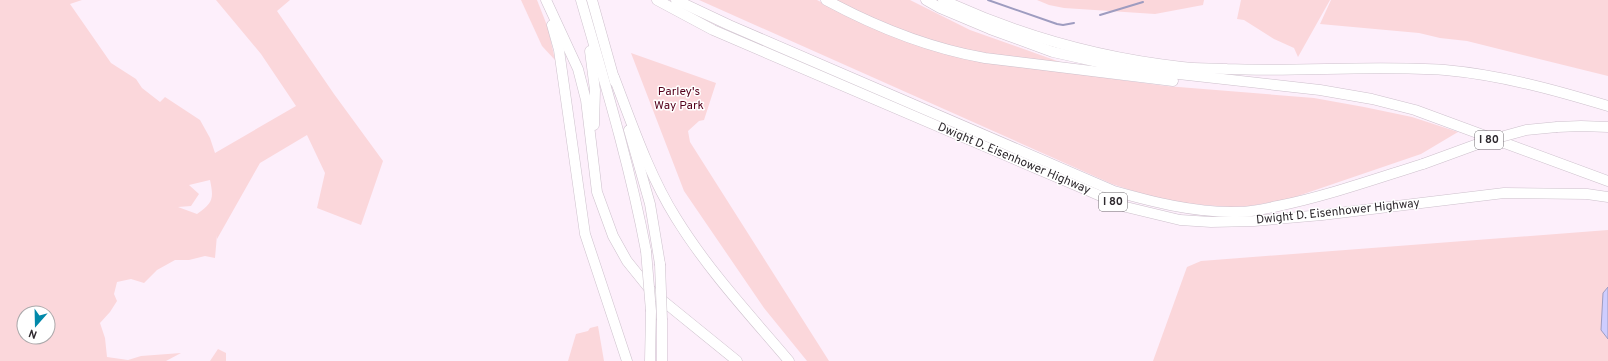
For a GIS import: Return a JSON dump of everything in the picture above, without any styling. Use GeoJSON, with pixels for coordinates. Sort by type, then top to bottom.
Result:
{"type":"FeatureCollection","features":[{"type":"Feature","properties":{"kind":"highway"},"geometry":{"type":"LineString","coordinates":[[545,0],[578,70],[586,100],[597,192],[613,236],[627,261],[652,292],[737,361]]}},
{"type":"Feature","properties":{"kind":"highway"},"geometry":{"type":"LineString","coordinates":[[545,0],[559,50],[585,234],[626,361]]}},
{"type":"Feature","properties":{"kind":"highway"},"geometry":{"type":"LineString","coordinates":[[592,0],[650,204],[660,264],[662,361]]}},
{"type":"Feature","properties":{"kind":"highway","name":"Dwight D. Eisenhower Highway"},"geometry":{"type":"LineString","coordinates":[[657,0],[720,33],[1126,207],[1180,220],[1211,222],[1254,221],[1404,206],[1504,193],[1587,194],[1608,197]]}},
{"type":"Feature","properties":{"kind":"highway","name":"Dwight D. Eisenhower Highway"},"geometry":{"type":"LineString","coordinates":[[676,0],[736,28],[1114,191],[1160,204],[1195,210],[1233,212],[1254,211],[1294,203],[1423,164],[1486,141],[1526,130],[1581,126],[1608,127]]}},
{"type":"Feature","properties":{"kind":"highway"},"geometry":{"type":"LineString","coordinates":[[826,0],[862,19],[912,40],[965,55],[1173,81],[1224,80]]}},
{"type":"Feature","properties":{"kind":"highway"},"geometry":{"type":"LineString","coordinates":[[926,0],[940,8],[990,29],[1053,52],[1125,68],[1320,90],[1372,99],[1415,110],[1608,181]]}},
{"type":"Feature","properties":{"kind":"highway"},"geometry":{"type":"LineString","coordinates":[[943,0],[975,15],[1017,30],[1072,46],[1125,58],[1183,67],[1247,70],[1398,68],[1446,70],[1492,76],[1559,91],[1608,106]]}},
{"type":"Feature","properties":{"kind":"highway"},"geometry":{"type":"LineString","coordinates":[[582,4],[595,90],[593,162]]}},
{"type":"Feature","properties":{"kind":"highway"},"geometry":{"type":"LineString","coordinates":[[582,4],[638,207],[646,251],[651,312],[650,361]]}},
{"type":"Feature","properties":{"kind":"highway"},"geometry":{"type":"LineString","coordinates":[[614,77],[655,179],[675,217],[703,259],[789,361]]}},
{"type":"Feature","properties":{"kind":"green space"},"geometry":{"type":"Polygon","coordinates":[[[0,0],[82,0],[70,4],[111,63],[136,79],[142,88],[160,102],[165,97],[200,120],[210,138],[215,153],[296,106],[261,54],[216,0],[290,0],[277,11],[334,94],[383,161],[361,225],[317,208],[325,173],[307,135],[260,163],[217,239],[217,235],[215,258],[205,256],[189,260],[175,260],[157,270],[144,283],[131,279],[117,282],[114,294],[117,301],[100,323],[105,338],[107,357],[128,360],[141,356],[181,353],[166,361],[0,361],[0,0]],[[210,180],[189,185],[199,194],[191,206],[178,207],[197,214],[209,203],[212,192],[210,180]]]}},
{"type":"Feature","properties":{"kind":"green space"},"geometry":{"type":"Polygon","coordinates":[[[521,0],[537,0],[548,28],[555,60],[542,46],[521,0]]]}},
{"type":"Feature","properties":{"kind":"green space"},"geometry":{"type":"Polygon","coordinates":[[[699,0],[817,0],[856,20],[981,61],[1166,86],[1314,98],[1412,117],[1458,132],[1421,154],[1289,199],[1250,206],[1230,207],[1191,204],[1157,199],[1112,184],[699,0]]]}},
{"type":"Feature","properties":{"kind":"green space"},"geometry":{"type":"Polygon","coordinates":[[[834,0],[910,0],[970,30],[1060,62],[1058,65],[981,53],[935,43],[896,29],[834,0]]]}},
{"type":"Feature","properties":{"kind":"green space"},"geometry":{"type":"Polygon","coordinates":[[[1037,0],[1204,0],[1203,5],[1155,14],[1064,8],[1049,5],[1037,0]]]}},
{"type":"Feature","properties":{"kind":"green space"},"geometry":{"type":"Polygon","coordinates":[[[1241,0],[1330,0],[1298,57],[1294,48],[1274,39],[1244,20],[1237,19],[1241,0]]]}},
{"type":"Feature","properties":{"kind":"green space"},"geometry":{"type":"Polygon","coordinates":[[[1331,0],[1608,0],[1608,76],[1467,41],[1440,38],[1419,33],[1320,24],[1331,0]]]}},
{"type":"Feature","properties":{"kind":"green space","name":"Parley's Way Park"},"geometry":{"type":"Polygon","coordinates":[[[631,53],[716,83],[704,120],[699,121],[688,131],[690,142],[829,361],[807,361],[764,308],[684,191],[631,53]]]}},
{"type":"Feature","properties":{"kind":"green space"},"geometry":{"type":"Polygon","coordinates":[[[1608,230],[1608,361],[1153,361],[1187,267],[1201,261],[1608,230]]]}},
{"type":"Feature","properties":{"kind":"green space"},"geometry":{"type":"Polygon","coordinates":[[[598,326],[604,361],[568,361],[576,334],[588,331],[590,328],[598,326]]]}},
{"type":"Feature","properties":{"kind":"green space"},"geometry":{"type":"Polygon","coordinates":[[[218,349],[226,353],[226,361],[210,361],[218,349]]]}},
{"type":"Feature","properties":{"kind":"water"},"geometry":{"type":"Polygon","coordinates":[[[1608,287],[1608,339],[1601,330],[1603,293],[1608,287]]]}},
{"type":"Feature","properties":{"kind":"waterway"},"geometry":{"type":"LineString","coordinates":[[988,0],[1057,24],[1063,25],[1074,23]]}},
{"type":"Feature","properties":{"kind":"waterway"},"geometry":{"type":"LineString","coordinates":[[1100,15],[1143,2]]}}]}
